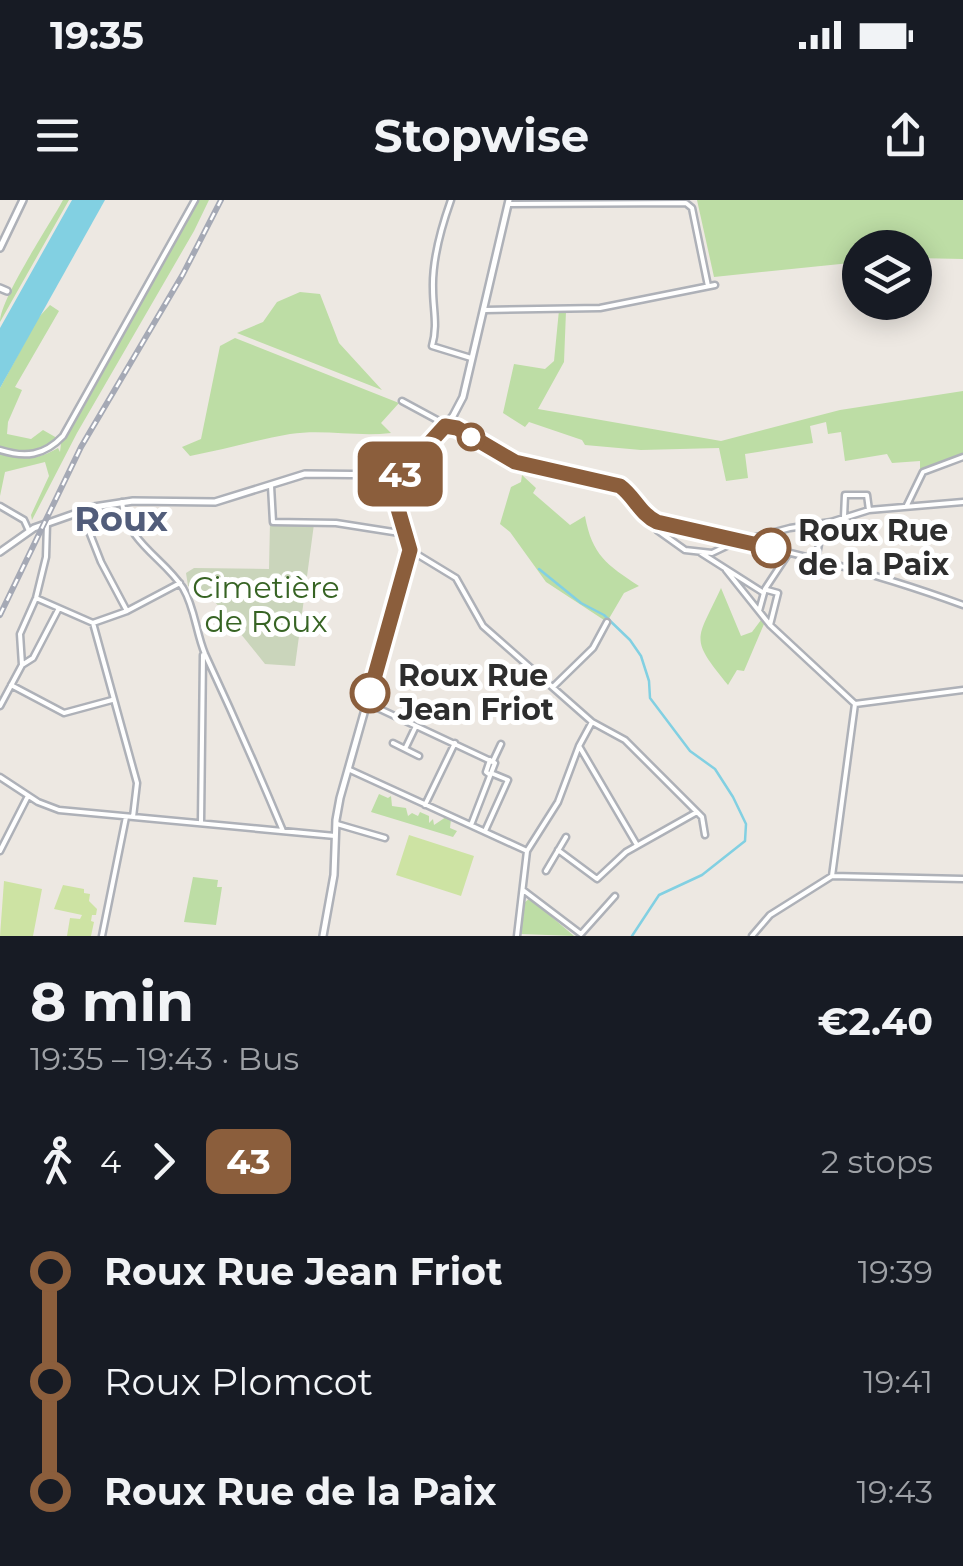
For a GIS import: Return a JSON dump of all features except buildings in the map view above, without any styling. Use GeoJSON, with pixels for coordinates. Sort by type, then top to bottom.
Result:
{"type":"FeatureCollection","features":[{"type":"Feature","properties":{"kind":"main road"},"geometry":{"type":"LineString","coordinates":[[0,248],[23,200]]}},
{"type":"Feature","properties":{"kind":"main road"},"geometry":{"type":"LineString","coordinates":[[323,936],[334,875],[335,824],[410,550],[394,493],[399,475],[445,426],[463,398],[509,202]]}},
{"type":"Feature","properties":{"kind":"main road"},"geometry":{"type":"LineString","coordinates":[[0,552],[46,524],[81,510],[122,502],[214,502],[304,474],[399,475]]}},
{"type":"Feature","properties":{"kind":"street"},"geometry":{"type":"LineString","coordinates":[[0,450],[26,456],[42,452],[63,436],[195,200]]}},
{"type":"Feature","properties":{"kind":"street"},"geometry":{"type":"LineString","coordinates":[[450,200],[433,279],[437,321],[432,346],[474,359]]}},
{"type":"Feature","properties":{"kind":"street"},"geometry":{"type":"LineString","coordinates":[[485,310],[600,308],[712,286],[692,208],[686,203],[509,202]]}},
{"type":"Feature","properties":{"kind":"street"},"geometry":{"type":"LineString","coordinates":[[402,400],[515,462],[620,486],[646,517],[657,522],[744,540],[884,578],[963,605]]}},
{"type":"Feature","properties":{"kind":"street"},"geometry":{"type":"LineString","coordinates":[[907,505],[923,472],[963,457]]}},
{"type":"Feature","properties":{"kind":"street"},"geometry":{"type":"LineString","coordinates":[[270,484],[273,522],[336,523],[406,534]]}},
{"type":"Feature","properties":{"kind":"street"},"geometry":{"type":"LineString","coordinates":[[844,517],[845,495],[868,495],[869,510]]}},
{"type":"Feature","properties":{"kind":"street"},"geometry":{"type":"LineString","coordinates":[[122,502],[124,518],[144,549],[180,582],[188,598],[203,650],[283,830]]}},
{"type":"Feature","properties":{"kind":"street"},"geometry":{"type":"LineString","coordinates":[[657,522],[656,530],[685,550],[712,553],[744,540],[869,510],[963,502]]}},
{"type":"Feature","properties":{"kind":"street"},"geometry":{"type":"LineString","coordinates":[[0,506],[24,520],[28,532]]}},
{"type":"Feature","properties":{"kind":"street"},"geometry":{"type":"LineString","coordinates":[[81,510],[101,562],[127,611]]}},
{"type":"Feature","properties":{"kind":"street"},"geometry":{"type":"LineString","coordinates":[[831,522],[865,538]]}},
{"type":"Feature","properties":{"kind":"street"},"geometry":{"type":"LineString","coordinates":[[816,560],[823,523]]}},
{"type":"Feature","properties":{"kind":"street"},"geometry":{"type":"LineString","coordinates":[[22,665],[20,634],[36,598],[48,547],[46,524]]}},
{"type":"Feature","properties":{"kind":"street"},"geometry":{"type":"LineString","coordinates":[[410,550],[456,578],[483,626],[592,722],[625,740],[697,812],[705,835]]}},
{"type":"Feature","properties":{"kind":"street"},"geometry":{"type":"LineString","coordinates":[[701,553],[764,591],[778,593],[770,626]]}},
{"type":"Feature","properties":{"kind":"street"},"geometry":{"type":"LineString","coordinates":[[759,611],[764,591],[789,553]]}},
{"type":"Feature","properties":{"kind":"street"},"geometry":{"type":"LineString","coordinates":[[726,570],[770,626],[855,704],[963,690]]}},
{"type":"Feature","properties":{"kind":"street"},"geometry":{"type":"LineString","coordinates":[[36,598],[93,622],[127,611],[180,582]]}},
{"type":"Feature","properties":{"kind":"street"},"geometry":{"type":"LineString","coordinates":[[0,706],[22,665],[33,658],[58,610]]}},
{"type":"Feature","properties":{"kind":"street"},"geometry":{"type":"LineString","coordinates":[[93,622],[137,783],[134,817]]}},
{"type":"Feature","properties":{"kind":"street"},"geometry":{"type":"LineString","coordinates":[[553,688],[593,648],[607,622]]}},
{"type":"Feature","properties":{"kind":"street"},"geometry":{"type":"LineString","coordinates":[[202,823],[203,650]]}},
{"type":"Feature","properties":{"kind":"street"},"geometry":{"type":"LineString","coordinates":[[11,684],[64,714],[112,700]]}},
{"type":"Feature","properties":{"kind":"street"},"geometry":{"type":"LineString","coordinates":[[367,704],[493,761]]}},
{"type":"Feature","properties":{"kind":"street"},"geometry":{"type":"LineString","coordinates":[[832,876],[855,704]]}},
{"type":"Feature","properties":{"kind":"street"},"geometry":{"type":"LineString","coordinates":[[517,936],[528,851],[558,802],[592,722]]}},
{"type":"Feature","properties":{"kind":"street"},"geometry":{"type":"LineString","coordinates":[[405,749],[416,726]]}},
{"type":"Feature","properties":{"kind":"street"},"geometry":{"type":"LineString","coordinates":[[393,743],[419,756]]}},
{"type":"Feature","properties":{"kind":"street"},"geometry":{"type":"LineString","coordinates":[[426,805],[454,743]]}},
{"type":"Feature","properties":{"kind":"street"},"geometry":{"type":"LineString","coordinates":[[485,831],[508,780],[486,772],[501,744]]}},
{"type":"Feature","properties":{"kind":"street"},"geometry":{"type":"LineString","coordinates":[[579,746],[637,844]]}},
{"type":"Feature","properties":{"kind":"street"},"geometry":{"type":"LineString","coordinates":[[348,769],[528,851]]}},
{"type":"Feature","properties":{"kind":"street"},"geometry":{"type":"LineString","coordinates":[[471,824],[491,774]]}},
{"type":"Feature","properties":{"kind":"street"},"geometry":{"type":"LineString","coordinates":[[0,777],[28,796],[60,810],[335,836]]}},
{"type":"Feature","properties":{"kind":"street"},"geometry":{"type":"LineString","coordinates":[[0,851],[28,796]]}},
{"type":"Feature","properties":{"kind":"street"},"geometry":{"type":"LineString","coordinates":[[558,850],[597,879],[637,844],[697,812]]}},
{"type":"Feature","properties":{"kind":"street"},"geometry":{"type":"LineString","coordinates":[[102,936],[126,816]]}},
{"type":"Feature","properties":{"kind":"street"},"geometry":{"type":"LineString","coordinates":[[335,824],[386,838]]}},
{"type":"Feature","properties":{"kind":"street"},"geometry":{"type":"LineString","coordinates":[[546,870],[566,837]]}},
{"type":"Feature","properties":{"kind":"street"},"geometry":{"type":"LineString","coordinates":[[752,936],[770,916],[832,876],[963,879]]}},
{"type":"Feature","properties":{"kind":"street"},"geometry":{"type":"LineString","coordinates":[[523,890],[581,934],[615,896]]}},
{"type":"Feature","properties":{"kind":"green space"},"geometry":{"type":"Polygon","coordinates":[[[63,200],[69,200],[0,322],[16,280],[63,200]]]}},
{"type":"Feature","properties":{"kind":"green space"},"geometry":{"type":"Polygon","coordinates":[[[198,200],[209,200],[32,520],[49,476],[45,462],[5,472],[0,496],[0,453],[30,457],[58,448],[60,452],[61,443],[198,200]]]}},
{"type":"Feature","properties":{"kind":"green space"},"geometry":{"type":"Polygon","coordinates":[[[697,200],[963,200],[963,259],[932,258],[932,230],[842,230],[842,264],[714,277],[697,200]]]}},
{"type":"Feature","properties":{"kind":"green space"},"geometry":{"type":"Polygon","coordinates":[[[300,292],[320,294],[339,343],[382,390],[237,333],[263,322],[277,302],[300,292]]]}},
{"type":"Feature","properties":{"kind":"green space"},"geometry":{"type":"Polygon","coordinates":[[[50,305],[59,311],[15,387],[22,390],[7,434],[31,439],[43,430],[57,438],[37,450],[8,450],[0,447],[0,388],[38,318],[50,305]]]}},
{"type":"Feature","properties":{"kind":"green space"},"geometry":{"type":"Polygon","coordinates":[[[559,310],[566,311],[564,362],[538,409],[721,441],[840,410],[963,391],[963,456],[920,472],[920,461],[892,463],[887,454],[845,461],[841,432],[828,434],[826,422],[810,426],[813,443],[745,454],[748,478],[726,481],[719,448],[641,450],[585,445],[582,440],[529,422],[525,427],[503,413],[514,364],[545,369],[554,361],[559,310]]]}},
{"type":"Feature","properties":{"kind":"green space"},"geometry":{"type":"Polygon","coordinates":[[[235,338],[399,403],[381,423],[391,433],[290,434],[190,456],[182,447],[201,439],[220,346],[235,338]]]}},
{"type":"Feature","properties":{"kind":"green space"},"geometry":{"type":"Polygon","coordinates":[[[522,475],[536,488],[533,493],[570,525],[585,516],[592,540],[603,558],[639,586],[624,593],[607,622],[546,582],[500,524],[511,487],[521,482],[522,475]]]}},
{"type":"Feature","properties":{"kind":"green space","name":"Cimetière de Roux"},"geometry":{"type":"Polygon","coordinates":[[[270,522],[314,524],[295,666],[265,664],[215,602],[188,586],[186,573],[194,568],[269,569],[270,522]]]}},
{"type":"Feature","properties":{"kind":"green space"},"geometry":{"type":"Polygon","coordinates":[[[721,588],[741,636],[752,632],[761,620],[764,624],[744,671],[737,670],[728,685],[707,657],[700,639],[721,588]]]}},
{"type":"Feature","properties":{"kind":"green space"},"geometry":{"type":"Polygon","coordinates":[[[379,794],[391,796],[392,806],[406,808],[408,816],[418,816],[420,812],[429,816],[429,823],[433,819],[434,825],[446,817],[451,819],[450,828],[457,831],[453,837],[371,812],[379,794]]]}},
{"type":"Feature","properties":{"kind":"green space"},"geometry":{"type":"Polygon","coordinates":[[[409,835],[474,856],[461,896],[396,875],[409,835]]]}},
{"type":"Feature","properties":{"kind":"green space"},"geometry":{"type":"Polygon","coordinates":[[[193,877],[218,880],[217,887],[222,887],[216,925],[184,922],[193,877]]]}},
{"type":"Feature","properties":{"kind":"green space"},"geometry":{"type":"Polygon","coordinates":[[[4,881],[42,889],[33,936],[0,936],[4,881]]]}},
{"type":"Feature","properties":{"kind":"green space"},"geometry":{"type":"Polygon","coordinates":[[[63,885],[90,894],[89,901],[97,909],[96,915],[92,915],[91,936],[67,936],[70,918],[80,919],[82,915],[54,909],[63,885]]]}},
{"type":"Feature","properties":{"kind":"green space"},"geometry":{"type":"Polygon","coordinates":[[[529,899],[574,936],[521,934],[525,902],[529,899]]]}},
{"type":"Feature","properties":{"kind":"water"},"geometry":{"type":"Polygon","coordinates":[[[72,200],[105,200],[0,388],[0,328],[72,200]]]}},
{"type":"Feature","properties":{"kind":"waterway"},"geometry":{"type":"LineString","coordinates":[[539,569],[581,603],[604,615],[630,640],[641,656],[650,698],[690,751],[715,769],[746,824],[745,841],[702,875],[659,895],[632,936]]}},
{"type":"Feature","properties":{"kind":"railway"},"geometry":{"type":"LineString","coordinates":[[0,615],[81,447],[183,274],[221,200]]}},
{"type":"Feature","properties":{"kind":"bus line","name":"43"},"geometry":{"type":"LineString","coordinates":[[370,693],[410,550],[394,493],[395,481],[445,426],[457,428],[515,462],[620,486],[646,517],[657,522],[771,548]]}},
{"type":"Feature","properties":{"kind":"place","name":"Roux Rue de la Paix"},"geometry":{"type":"Point","coordinates":[771,548]}},
{"type":"Feature","properties":{"kind":"place","name":"Roux Rue Jean Friot"},"geometry":{"type":"Point","coordinates":[370,693]}},
{"type":"Feature","properties":{"kind":"district","name":"Roux"},"geometry":{"type":"Point","coordinates":[121,519]}}]}
